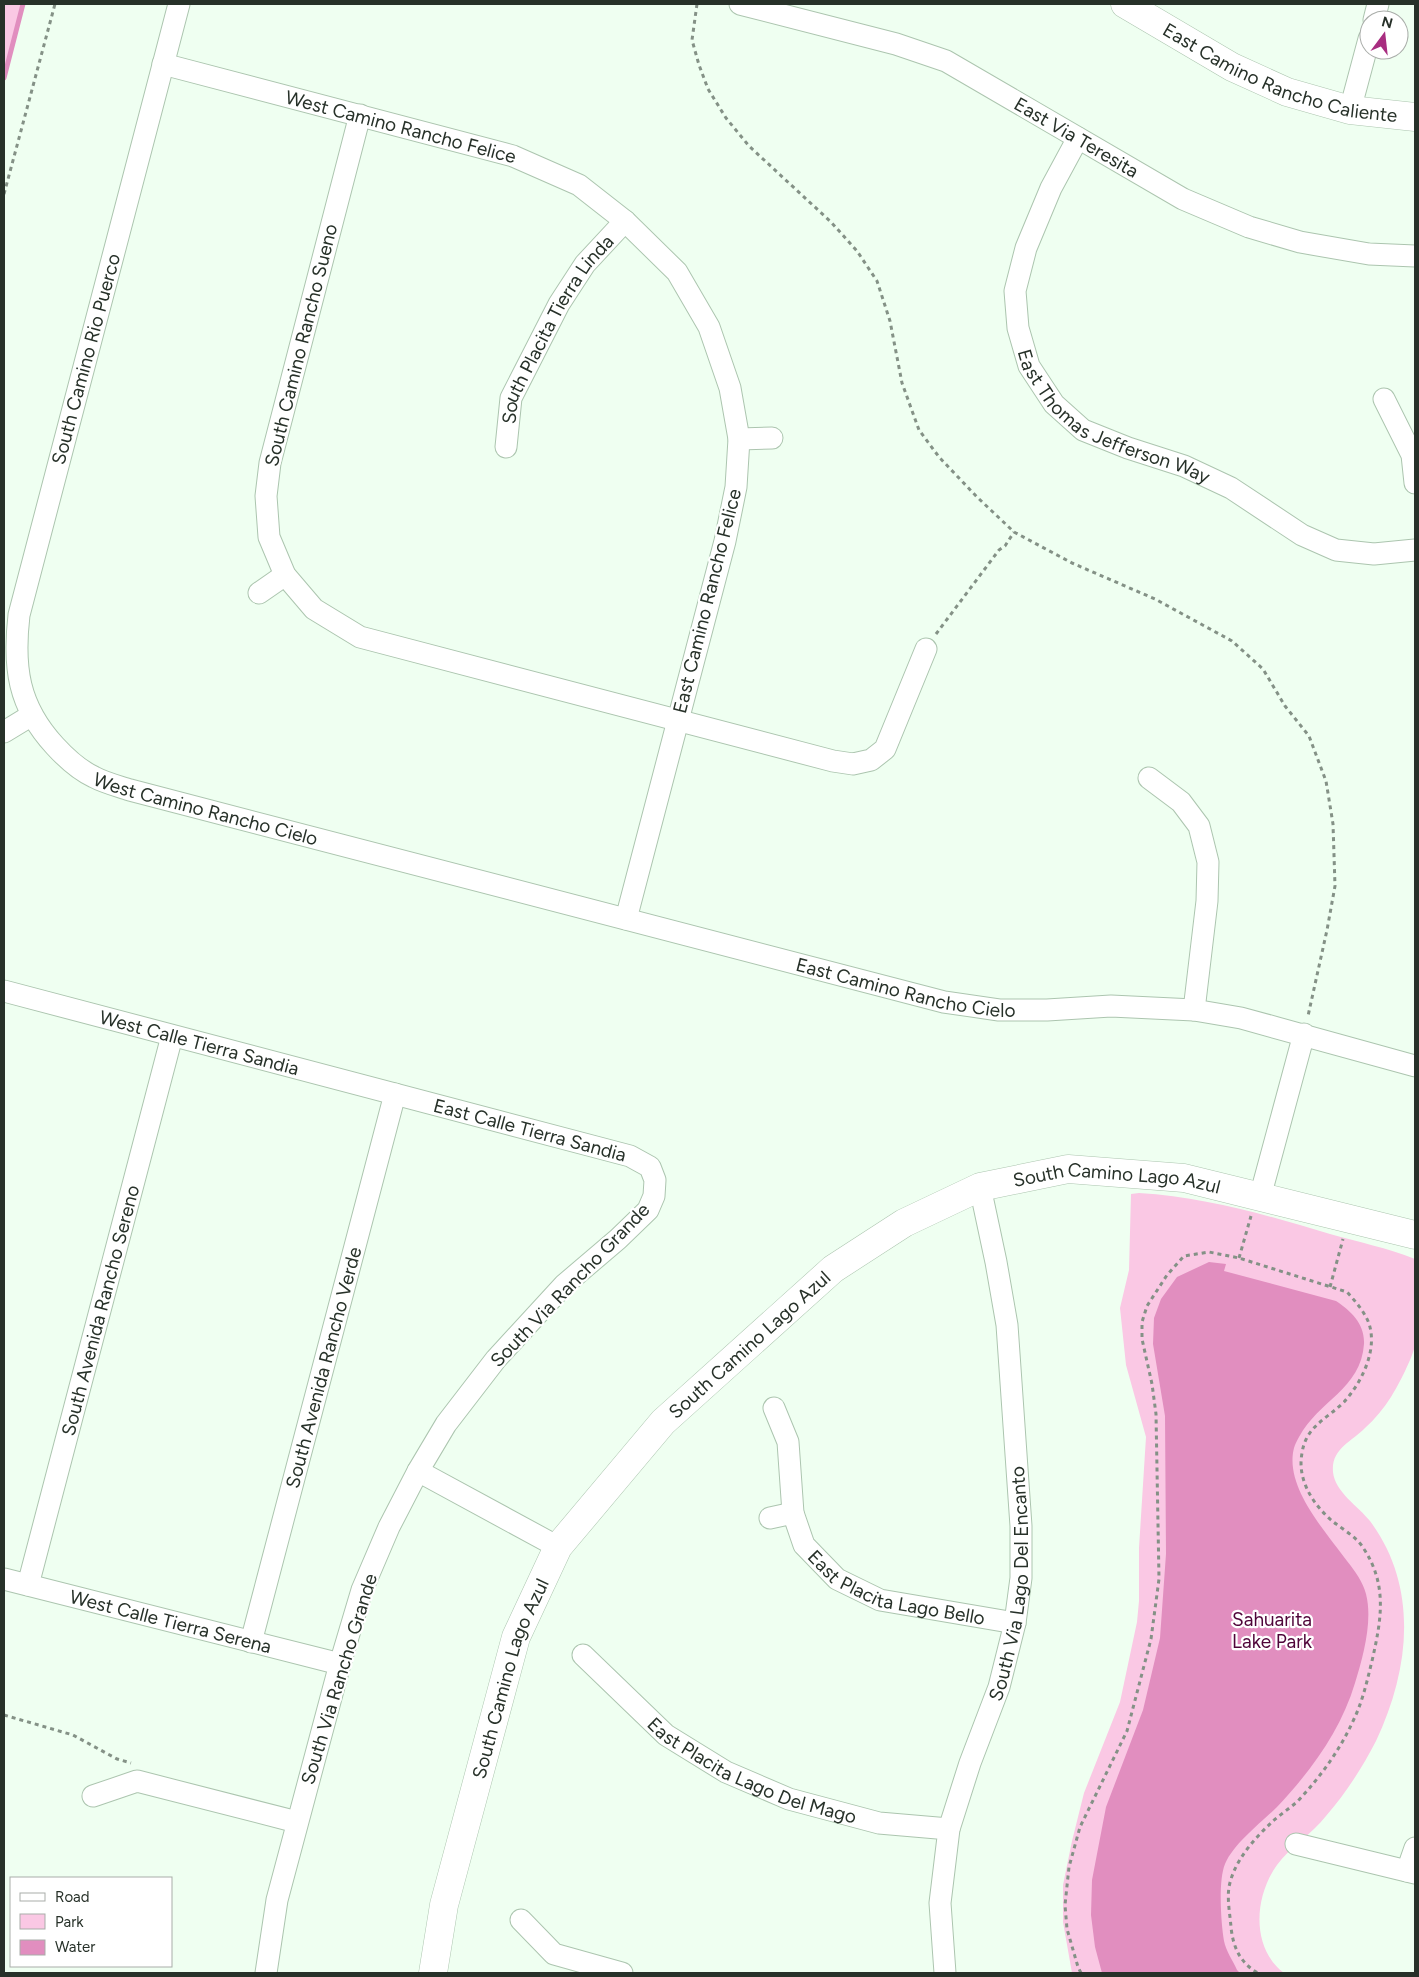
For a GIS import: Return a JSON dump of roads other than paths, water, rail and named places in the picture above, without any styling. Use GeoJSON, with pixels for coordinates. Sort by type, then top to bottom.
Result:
{"type":"FeatureCollection","features":[{"type":"Feature","properties":{"kind":"street","name":"South Camino Rio Puerco"},"geometry":{"type":"LineString","coordinates":[[32,715],[22,692],[18,670],[16,643],[19,615],[179,4]]}},
{"type":"Feature","properties":{"kind":"street","name":"East Via Teresita"},"geometry":{"type":"LineString","coordinates":[[740,4],[896,44],[946,61],[1183,199],[1250,226],[1300,242],[1369,254],[1415,256]]}},
{"type":"Feature","properties":{"kind":"street","name":"East Camino Rancho Caliente"},"geometry":{"type":"LineString","coordinates":[[1125,4],[1232,67],[1287,92],[1350,110],[1415,117]]}},
{"type":"Feature","properties":{"kind":"street"},"geometry":{"type":"LineString","coordinates":[[1350,110],[1363,60]]}},
{"type":"Feature","properties":{"kind":"street","name":"West Camino Rancho Felice"},"geometry":{"type":"LineString","coordinates":[[163,64],[513,156],[579,185],[625,221]]}},
{"type":"Feature","properties":{"kind":"street","name":"South Camino Rancho Sueno"},"geometry":{"type":"LineString","coordinates":[[360,115],[270,463],[266,496],[269,537],[285,575],[314,609],[360,638],[853,764],[871,760],[885,749],[926,649]]}},
{"type":"Feature","properties":{"kind":"street","name":"East Thomas Jefferson Way"},"geometry":{"type":"LineString","coordinates":[[1078,138],[1052,188],[1026,248],[1015,291],[1018,328],[1029,366],[1054,404],[1083,430],[1128,448],[1184,466],[1216,480],[1302,536],[1336,550],[1374,554],[1415,550]]}},
{"type":"Feature","properties":{"kind":"street","name":"East Camino Rancho Felice"},"geometry":{"type":"LineString","coordinates":[[625,221],[677,272],[709,328],[730,388],[739,439],[736,487],[725,541],[626,919]]}},
{"type":"Feature","properties":{"kind":"street","name":"South Placita Tierra Linda"},"geometry":{"type":"LineString","coordinates":[[506,447],[511,398],[559,304],[586,264],[625,221]]}},
{"type":"Feature","properties":{"kind":"street"},"geometry":{"type":"LineString","coordinates":[[1384,399],[1412,455],[1415,483]]}},
{"type":"Feature","properties":{"kind":"street"},"geometry":{"type":"LineString","coordinates":[[739,439],[772,438]]}},
{"type":"Feature","properties":{"kind":"street"},"geometry":{"type":"LineString","coordinates":[[259,592],[285,575]]}},
{"type":"Feature","properties":{"kind":"street"},"geometry":{"type":"LineString","coordinates":[[4,732],[32,715]]}},
{"type":"Feature","properties":{"kind":"street","name":"West Camino Rancho Cielo"},"geometry":{"type":"LineString","coordinates":[[32,715],[46,736],[67,758],[94,777],[130,790],[403,861]]}},
{"type":"Feature","properties":{"kind":"street"},"geometry":{"type":"LineString","coordinates":[[1149,778],[1181,802],[1200,826],[1208,862],[1207,901],[1194,1010]]}},
{"type":"Feature","properties":{"kind":"street","name":"East Camino Rancho Cielo"},"geometry":{"type":"LineString","coordinates":[[403,861],[944,1002],[999,1010],[1047,1010],[1111,1006],[1194,1010],[1241,1018],[1415,1066]]}},
{"type":"Feature","properties":{"kind":"street","name":"West Calle Tierra Sandia"},"geometry":{"type":"LineString","coordinates":[[4,991],[395,1094]]}},
{"type":"Feature","properties":{"kind":"street"},"geometry":{"type":"LineString","coordinates":[[1259,1196],[1304,1034]]}},
{"type":"Feature","properties":{"kind":"street","name":"South Avenida Rancho Sereno"},"geometry":{"type":"LineString","coordinates":[[28,1585],[172,1036]]}},
{"type":"Feature","properties":{"kind":"street","name":"East Calle Tierra Sandia"},"geometry":{"type":"LineString","coordinates":[[395,1094],[630,1156],[650,1167],[655,1180]]}},
{"type":"Feature","properties":{"kind":"street","name":"South Avenida Rancho Verde"},"geometry":{"type":"LineString","coordinates":[[251,1642],[395,1094]]}},
{"type":"Feature","properties":{"kind":"street","name":"South Camino Lago Azul"},"geometry":{"type":"LineString","coordinates":[[433,1973],[444,1905],[516,1637],[558,1547],[663,1422],[833,1269],[904,1223],[980,1187],[1068,1169],[1184,1178],[1415,1235]]}},
{"type":"Feature","properties":{"kind":"street","name":"South Via Rancho Grande"},"geometry":{"type":"LineString","coordinates":[[266,1973],[277,1900],[340,1664],[362,1590],[389,1527],[418,1471],[446,1424],[496,1359],[564,1286],[618,1240],[648,1210],[654,1196],[655,1180]]}},
{"type":"Feature","properties":{"kind":"street","name":"South Via Lago Del Encanto"},"geometry":{"type":"LineString","coordinates":[[945,1973],[940,1903],[948,1829],[970,1763],[999,1687],[1015,1623],[1020,1578],[1021,1526],[1007,1324],[980,1187]]}},
{"type":"Feature","properties":{"kind":"street","name":"East Placita Lago Bello"},"geometry":{"type":"LineString","coordinates":[[774,1408],[788,1442],[793,1513],[804,1545],[837,1579],[880,1600],[1015,1623]]}},
{"type":"Feature","properties":{"kind":"street"},"geometry":{"type":"LineString","coordinates":[[418,1471],[558,1547]]}},
{"type":"Feature","properties":{"kind":"street"},"geometry":{"type":"LineString","coordinates":[[770,1518],[793,1513]]}},
{"type":"Feature","properties":{"kind":"street","name":"West Calle Tierra Serena"},"geometry":{"type":"LineString","coordinates":[[4,1579],[340,1664]]}},
{"type":"Feature","properties":{"kind":"street","name":"East Placita Lago Del Mago"},"geometry":{"type":"LineString","coordinates":[[583,1656],[666,1735],[726,1772],[789,1799],[879,1823],[948,1829]]}},
{"type":"Feature","properties":{"kind":"street"},"geometry":{"type":"LineString","coordinates":[[94,1796],[137,1782],[297,1822]]}},
{"type":"Feature","properties":{"kind":"street"},"geometry":{"type":"LineString","coordinates":[[1296,1844],[1411,1872],[1415,1848]]}},
{"type":"Feature","properties":{"kind":"street"},"geometry":{"type":"LineString","coordinates":[[521,1920],[554,1954],[622,1973]]}},
{"type":"Feature","properties":{"kind":"water","name":"Sahuarita Lake Park"},"geometry":{"type":"Polygon","coordinates":[[[1209,1262],[1226,1264],[1224,1271],[1336,1301],[1347,1309],[1360,1324],[1364,1344],[1361,1359],[1355,1372],[1338,1394],[1307,1425],[1295,1445],[1293,1463],[1295,1478],[1309,1508],[1363,1585],[1368,1605],[1368,1627],[1364,1651],[1349,1700],[1324,1749],[1290,1793],[1241,1841],[1225,1864],[1221,1881],[1221,1913],[1224,1941],[1240,1973],[1102,1973],[1095,1947],[1091,1915],[1092,1880],[1106,1807],[1143,1710],[1160,1638],[1166,1554],[1165,1416],[1153,1344],[1154,1318],[1161,1299],[1177,1277],[1209,1262]]]}},
{"type":"Feature","properties":{"kind":"waterway"},"geometry":{"type":"LineString","coordinates":[[4,78],[23,4]]}}]}
